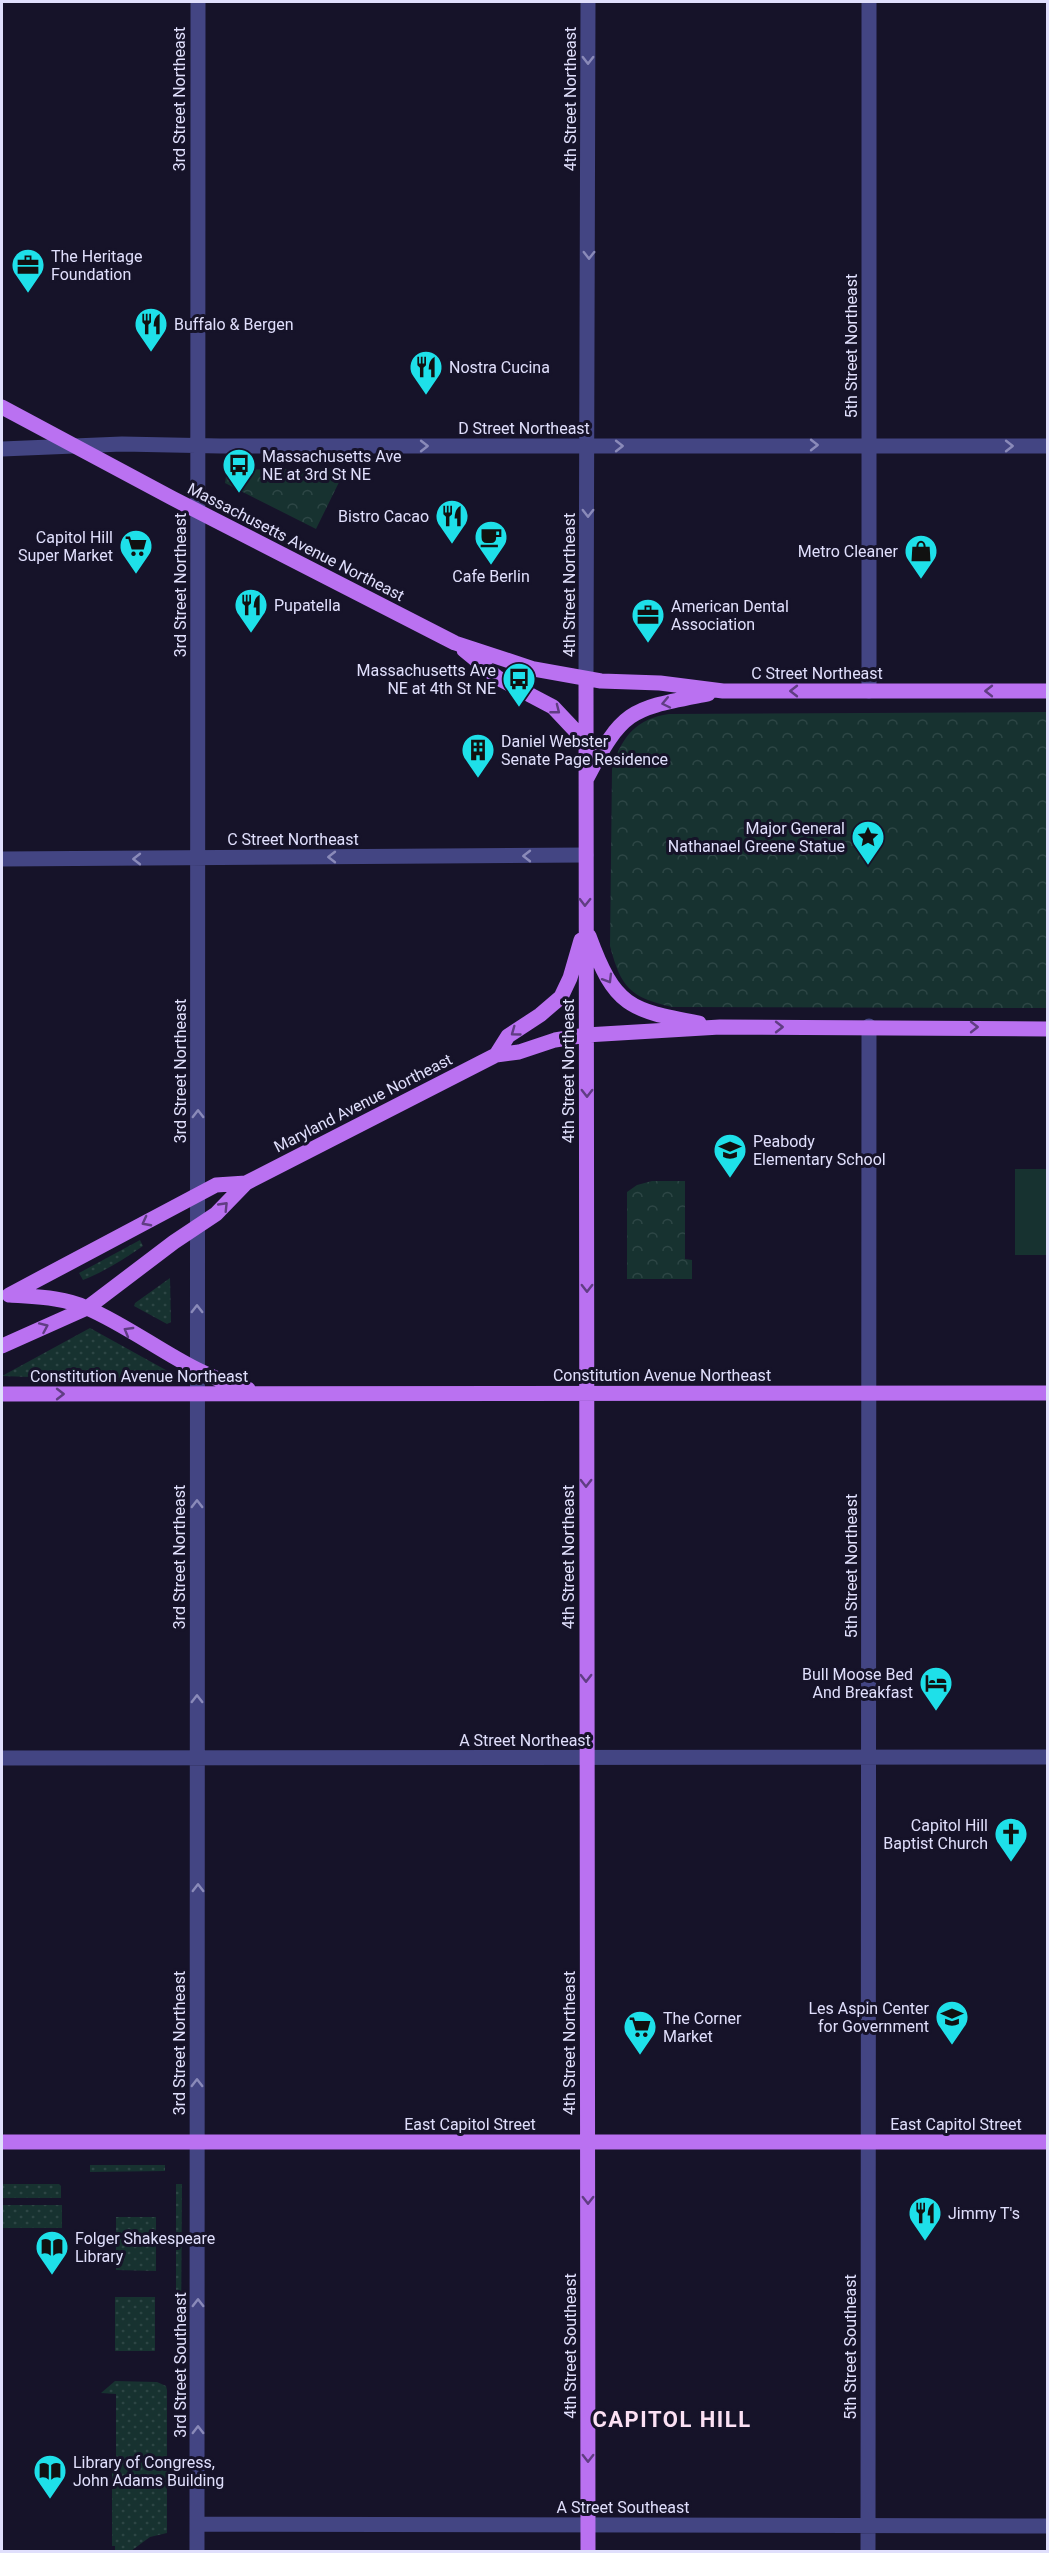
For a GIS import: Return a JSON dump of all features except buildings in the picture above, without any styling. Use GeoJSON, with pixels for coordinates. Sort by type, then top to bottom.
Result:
{"type":"FeatureCollection","features":[{"type":"Feature","properties":{"kind":"main road","name":"Massachusetts Avenue Northeast"},"geometry":{"type":"LineString","coordinates":[[2,407],[455,643],[534,669],[586,679]]}},
{"type":"Feature","properties":{"kind":"main road"},"geometry":{"type":"LineString","coordinates":[[455,643],[498,678],[553,707],[585,741]]}},
{"type":"Feature","properties":{"kind":"main road","name":"C Street Northeast"},"geometry":{"type":"LineString","coordinates":[[586,679],[660,683],[723,691],[1047,691]]}},
{"type":"Feature","properties":{"kind":"main road","name":"4th Street Northeast"},"geometry":{"type":"LineString","coordinates":[[586,679],[587,2141]]}},
{"type":"Feature","properties":{"kind":"main road"},"geometry":{"type":"LineString","coordinates":[[586,780],[607,740],[629,716],[660,704],[723,691]]}},
{"type":"Feature","properties":{"kind":"main road"},"geometry":{"type":"LineString","coordinates":[[585,926],[607,978],[627,1002],[651,1014],[720,1027]]}},
{"type":"Feature","properties":{"kind":"main road","name":"Maryland Avenue Northeast"},"geometry":{"type":"LineString","coordinates":[[496,1055],[508,1036],[548,1010],[561,997],[570,978],[585,926]]}},
{"type":"Feature","properties":{"kind":"main road"},"geometry":{"type":"LineString","coordinates":[[586,1035],[720,1027],[1042,1027]]}},
{"type":"Feature","properties":{"kind":"main road","name":"Maryland Avenue Northeast"},"geometry":{"type":"LineString","coordinates":[[2,1346],[87,1308],[197,1225],[216,1214],[246,1183],[496,1055],[519,1052],[555,1040],[586,1035]]}},
{"type":"Feature","properties":{"kind":"main road","name":"Maryland Avenue Northeast"},"geometry":{"type":"LineString","coordinates":[[6,1297],[216,1185],[246,1183]]}},
{"type":"Feature","properties":{"kind":"main road","name":"Constitution Avenue Northeast"},"geometry":{"type":"LineString","coordinates":[[6,1297],[59,1298],[87,1308],[197,1370],[238,1386],[277,1393]]}},
{"type":"Feature","properties":{"kind":"main road","name":"Constitution Avenue Northeast"},"geometry":{"type":"LineString","coordinates":[[2,1394],[1047,1393]]}},
{"type":"Feature","properties":{"kind":"main road","name":"4th Street Southeast"},"geometry":{"type":"LineString","coordinates":[[587,2141],[588,2552]]}},
{"type":"Feature","properties":{"kind":"main road","name":"East Capitol Street"},"geometry":{"type":"LineString","coordinates":[[2,2142],[1047,2142]]}},
{"type":"Feature","properties":{"kind":"street","name":"3rd Street Northeast"},"geometry":{"type":"LineString","coordinates":[[197,2142],[198,2]]}},
{"type":"Feature","properties":{"kind":"street","name":"4th Street Northeast"},"geometry":{"type":"LineString","coordinates":[[586,679],[588,2]]}},
{"type":"Feature","properties":{"kind":"street","name":"5th Street Northeast"},"geometry":{"type":"LineString","coordinates":[[869,2],[869,691]]}},
{"type":"Feature","properties":{"kind":"street","name":"D Street Northeast"},"geometry":{"type":"LineString","coordinates":[[2,449],[73,446],[1047,446]]}},
{"type":"Feature","properties":{"kind":"street","name":"C Street Northeast"},"geometry":{"type":"LineString","coordinates":[[2,859],[585,855]]}},
{"type":"Feature","properties":{"kind":"street","name":"5th Street Northeast"},"geometry":{"type":"LineString","coordinates":[[868,2143],[869,1026]]}},
{"type":"Feature","properties":{"kind":"street","name":"A Street Northeast"},"geometry":{"type":"LineString","coordinates":[[2,1758],[1047,1757]]}},
{"type":"Feature","properties":{"kind":"street","name":"3rd Street Southeast"},"geometry":{"type":"LineString","coordinates":[[197,2142],[197,2552]]}},
{"type":"Feature","properties":{"kind":"street","name":"5th Street Southeast"},"geometry":{"type":"LineString","coordinates":[[868,2143],[868,2552]]}},
{"type":"Feature","properties":{"kind":"street","name":"A Street Southeast"},"geometry":{"type":"LineString","coordinates":[[197,2524],[1047,2526]]}},
{"type":"Feature","properties":{"kind":"green space"},"geometry":{"type":"Polygon","coordinates":[[[346,468],[316,529],[225,483],[227,470],[346,468]]]}},
{"type":"Feature","properties":{"kind":"green space"},"geometry":{"type":"Polygon","coordinates":[[[1047,712],[1047,1008],[672,1007],[646,999],[629,989],[623,981],[610,946],[612,769],[625,739],[638,725],[669,714],[1047,712]]]}},
{"type":"Feature","properties":{"kind":"green space"},"geometry":{"type":"Polygon","coordinates":[[[1015,1169],[1047,1169],[1047,1255],[1015,1255],[1015,1169]]]}},
{"type":"Feature","properties":{"kind":"green space"},"geometry":{"type":"Polygon","coordinates":[[[652,1181],[685,1181],[685,1259],[692,1260],[692,1279],[627,1279],[627,1192],[637,1185],[652,1181]]]}},
{"type":"Feature","properties":{"kind":"green space"},"geometry":{"type":"Polygon","coordinates":[[[140,1240],[143,1246],[114,1265],[83,1280],[79,1273],[140,1240]]]}},
{"type":"Feature","properties":{"kind":"green space"},"geometry":{"type":"Polygon","coordinates":[[[170,1278],[171,1322],[167,1324],[134,1306],[170,1278]]]}},
{"type":"Feature","properties":{"kind":"green space"},"geometry":{"type":"Polygon","coordinates":[[[90,1328],[173,1374],[169,1382],[2,1376],[90,1328]]]}},
{"type":"Feature","properties":{"kind":"green space"},"geometry":{"type":"Polygon","coordinates":[[[90,2165],[165,2165],[165,2171],[90,2172],[90,2165]]]}},
{"type":"Feature","properties":{"kind":"green space"},"geometry":{"type":"Polygon","coordinates":[[[2,2184],[59,2184],[61,2198],[2,2198],[2,2184]]]}},
{"type":"Feature","properties":{"kind":"green space"},"geometry":{"type":"Polygon","coordinates":[[[176,2184],[182,2184],[181,2341],[176,2341],[176,2184]]]}},
{"type":"Feature","properties":{"kind":"green space"},"geometry":{"type":"Polygon","coordinates":[[[2,2205],[62,2205],[62,2228],[2,2228],[2,2205]]]}},
{"type":"Feature","properties":{"kind":"green space"},"geometry":{"type":"Polygon","coordinates":[[[116,2217],[156,2217],[156,2271],[116,2270],[116,2217]]]}},
{"type":"Feature","properties":{"kind":"green space"},"geometry":{"type":"Polygon","coordinates":[[[115,2297],[155,2297],[155,2351],[115,2351],[115,2297]]]}},
{"type":"Feature","properties":{"kind":"green space"},"geometry":{"type":"Polygon","coordinates":[[[115,2381],[157,2382],[166,2386],[167,2390],[167,2533],[150,2537],[131,2551],[115,2551],[115,2546],[112,2546],[112,2459],[116,2459],[116,2394],[101,2393],[115,2381]]]}},
{"type":"Feature","properties":{"kind":"place","name":"The Heritage Foundation"},"geometry":{"type":"Point","coordinates":[28,294]}},
{"type":"Feature","properties":{"kind":"place","name":"Buffalo & Bergen"},"geometry":{"type":"Point","coordinates":[151,353]}},
{"type":"Feature","properties":{"kind":"place","name":"Nostra Cucina"},"geometry":{"type":"Point","coordinates":[426,396]}},
{"type":"Feature","properties":{"kind":"place","name":"Massachusetts Ave NE at 3rd St NE"},"geometry":{"type":"Point","coordinates":[239,494]}},
{"type":"Feature","properties":{"kind":"place","name":"Bistro Cacao"},"geometry":{"type":"Point","coordinates":[452,545]}},
{"type":"Feature","properties":{"kind":"place","name":"Cafe Berlin"},"geometry":{"type":"Point","coordinates":[491,566]}},
{"type":"Feature","properties":{"kind":"place","name":"Capitol Hill Super Market"},"geometry":{"type":"Point","coordinates":[136,575]}},
{"type":"Feature","properties":{"kind":"place","name":"Metro Cleaner"},"geometry":{"type":"Point","coordinates":[921,580]}},
{"type":"Feature","properties":{"kind":"place","name":"Pupatella"},"geometry":{"type":"Point","coordinates":[251,634]}},
{"type":"Feature","properties":{"kind":"place","name":"American Dental Association"},"geometry":{"type":"Point","coordinates":[648,644]}},
{"type":"Feature","properties":{"kind":"place","name":"Massachusetts Ave NE at 4th St NE"},"geometry":{"type":"Point","coordinates":[519,708]}},
{"type":"Feature","properties":{"kind":"place","name":"Daniel Webster Senate Page Residence"},"geometry":{"type":"Point","coordinates":[478,779]}},
{"type":"Feature","properties":{"kind":"place","name":"Major General Nathanael Greene Statue"},"geometry":{"type":"Point","coordinates":[868,866]}},
{"type":"Feature","properties":{"kind":"place","name":"Peabody Elementary School"},"geometry":{"type":"Point","coordinates":[730,1179]}},
{"type":"Feature","properties":{"kind":"place","name":"Bull Moose Bed And Breakfast"},"geometry":{"type":"Point","coordinates":[936,1712]}},
{"type":"Feature","properties":{"kind":"place","name":"Capitol Hill Baptist Church"},"geometry":{"type":"Point","coordinates":[1011,1863]}},
{"type":"Feature","properties":{"kind":"place","name":"Les Aspin Center for Government"},"geometry":{"type":"Point","coordinates":[952,2046]}},
{"type":"Feature","properties":{"kind":"place","name":"The Corner Market"},"geometry":{"type":"Point","coordinates":[640,2056]}},
{"type":"Feature","properties":{"kind":"place","name":"Jimmy T's"},"geometry":{"type":"Point","coordinates":[925,2242]}},
{"type":"Feature","properties":{"kind":"place","name":"Folger Shakespeare Library"},"geometry":{"type":"Point","coordinates":[52,2276]}},
{"type":"Feature","properties":{"kind":"place","name":"Library of Congress, John Adams Building"},"geometry":{"type":"Point","coordinates":[50,2500]}},
{"type":"Feature","properties":{"kind":"district","name":"CAPITOL HILL"},"geometry":{"type":"Point","coordinates":[672,2419]}}]}
